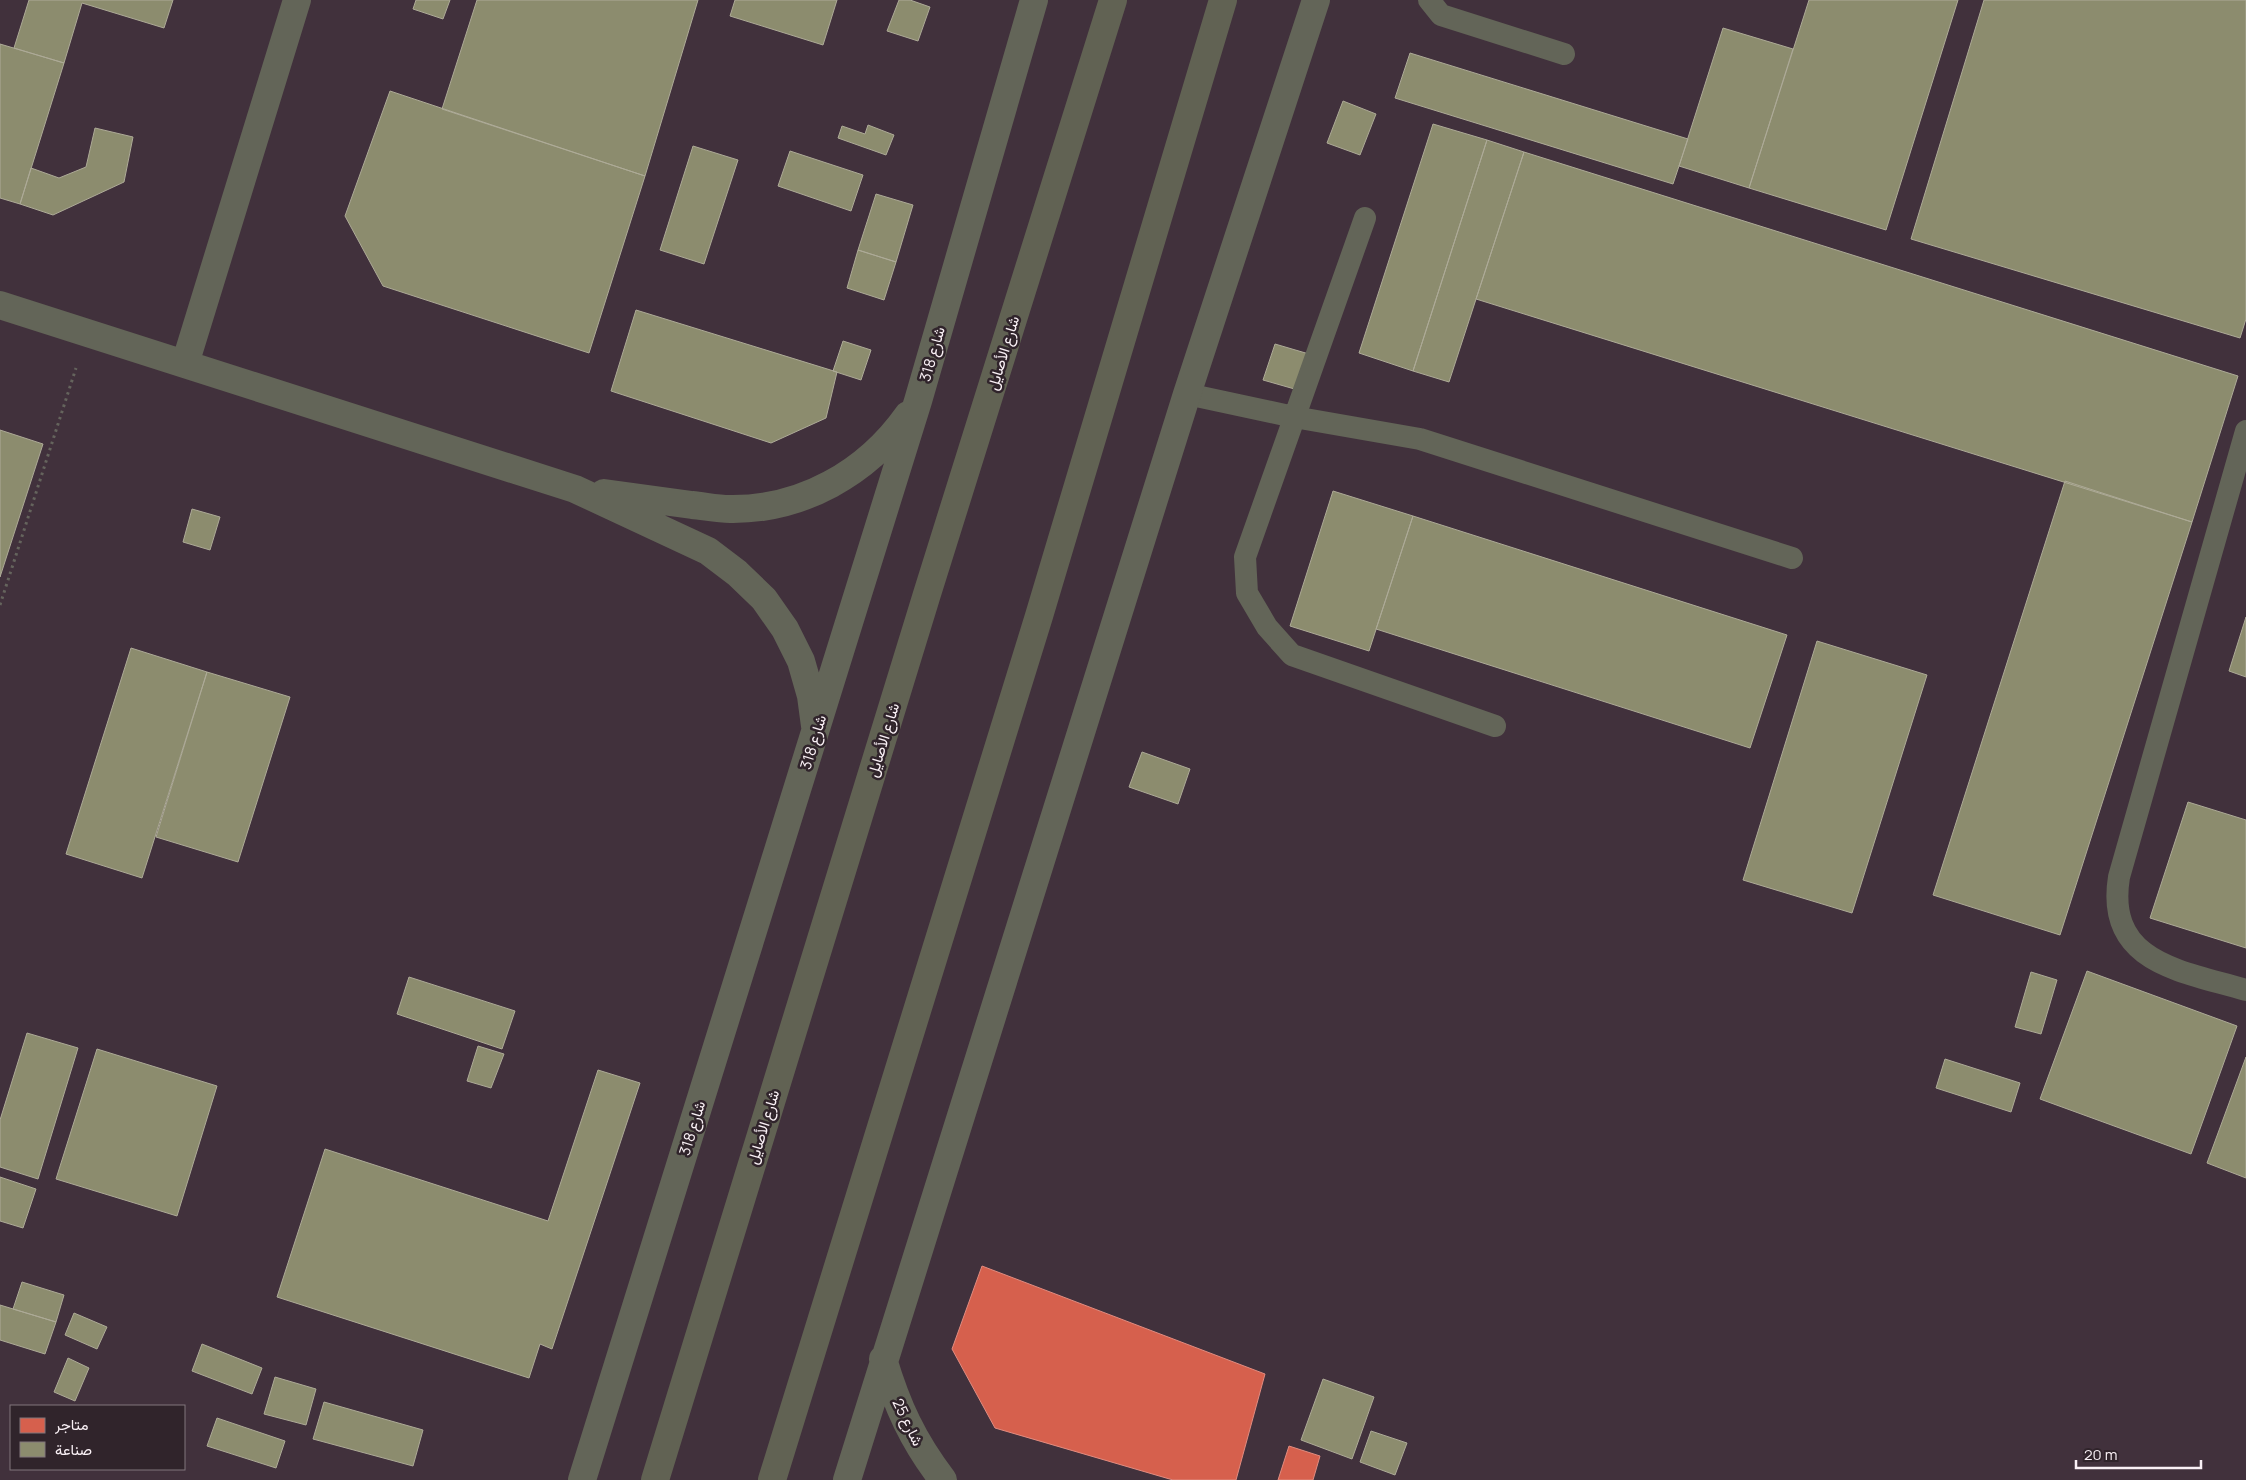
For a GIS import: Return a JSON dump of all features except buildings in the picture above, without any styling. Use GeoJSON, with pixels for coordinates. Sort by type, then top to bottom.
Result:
{"type":"FeatureCollection","features":[{"type":"Feature","properties":{"kind":"main road","name":"شارع الأصايل"},"geometry":{"type":"LineString","coordinates":[[655,1480],[930,585],[1114,0]]}},
{"type":"Feature","properties":{"kind":"main road"},"geometry":{"type":"LineString","coordinates":[[772,1480],[1039,616],[1223,0]]}},
{"type":"Feature","properties":{"kind":"street"},"geometry":{"type":"LineString","coordinates":[[185,364],[297,0]]}},
{"type":"Feature","properties":{"kind":"street","name":"شارع 318"},"geometry":{"type":"LineString","coordinates":[[582,1480],[918,401],[1034,0]]}},
{"type":"Feature","properties":{"kind":"street"},"geometry":{"type":"LineString","coordinates":[[847,1480],[1187,394],[1316,0]]}},
{"type":"Feature","properties":{"kind":"street"},"geometry":{"type":"LineString","coordinates":[[0,305],[576,489],[708,551],[737,572],[764,599],[785,629],[801,661],[811,696],[816,733]]}},
{"type":"Feature","properties":{"kind":"street"},"geometry":{"type":"LineString","coordinates":[[576,489],[730,509],[775,505],[818,491],[858,469],[892,438],[918,401]]}},
{"type":"Feature","properties":{"kind":"street","name":"شارع 25"},"geometry":{"type":"LineString","coordinates":[[884,1359],[893,1393],[907,1426],[925,1456],[943,1480]]}},
{"type":"Feature","properties":{"kind":"lane"},"geometry":{"type":"LineString","coordinates":[[1429,0],[1441,15],[1564,54]]}},
{"type":"Feature","properties":{"kind":"lane"},"geometry":{"type":"LineString","coordinates":[[1365,218],[1245,557],[1247,593],[1267,627],[1292,655],[1496,726]]}},
{"type":"Feature","properties":{"kind":"lane"},"geometry":{"type":"LineString","coordinates":[[1187,394],[1294,417],[1420,438],[1792,558]]}},
{"type":"Feature","properties":{"kind":"lane"},"geometry":{"type":"LineString","coordinates":[[2246,431],[2116,894],[2118,913],[2124,930],[2134,945],[2147,956],[2163,965],[2246,990]]}},
{"type":"Feature","properties":{"kind":"path"},"geometry":{"type":"LineString","coordinates":[[0,605],[88,333]]}},
{"type":"Feature","properties":{"kind":"shaded area"},"geometry":{"type":"Polygon","coordinates":[[[0,0],[2246,0],[2246,1480],[0,1480],[0,0]]]}}]}
